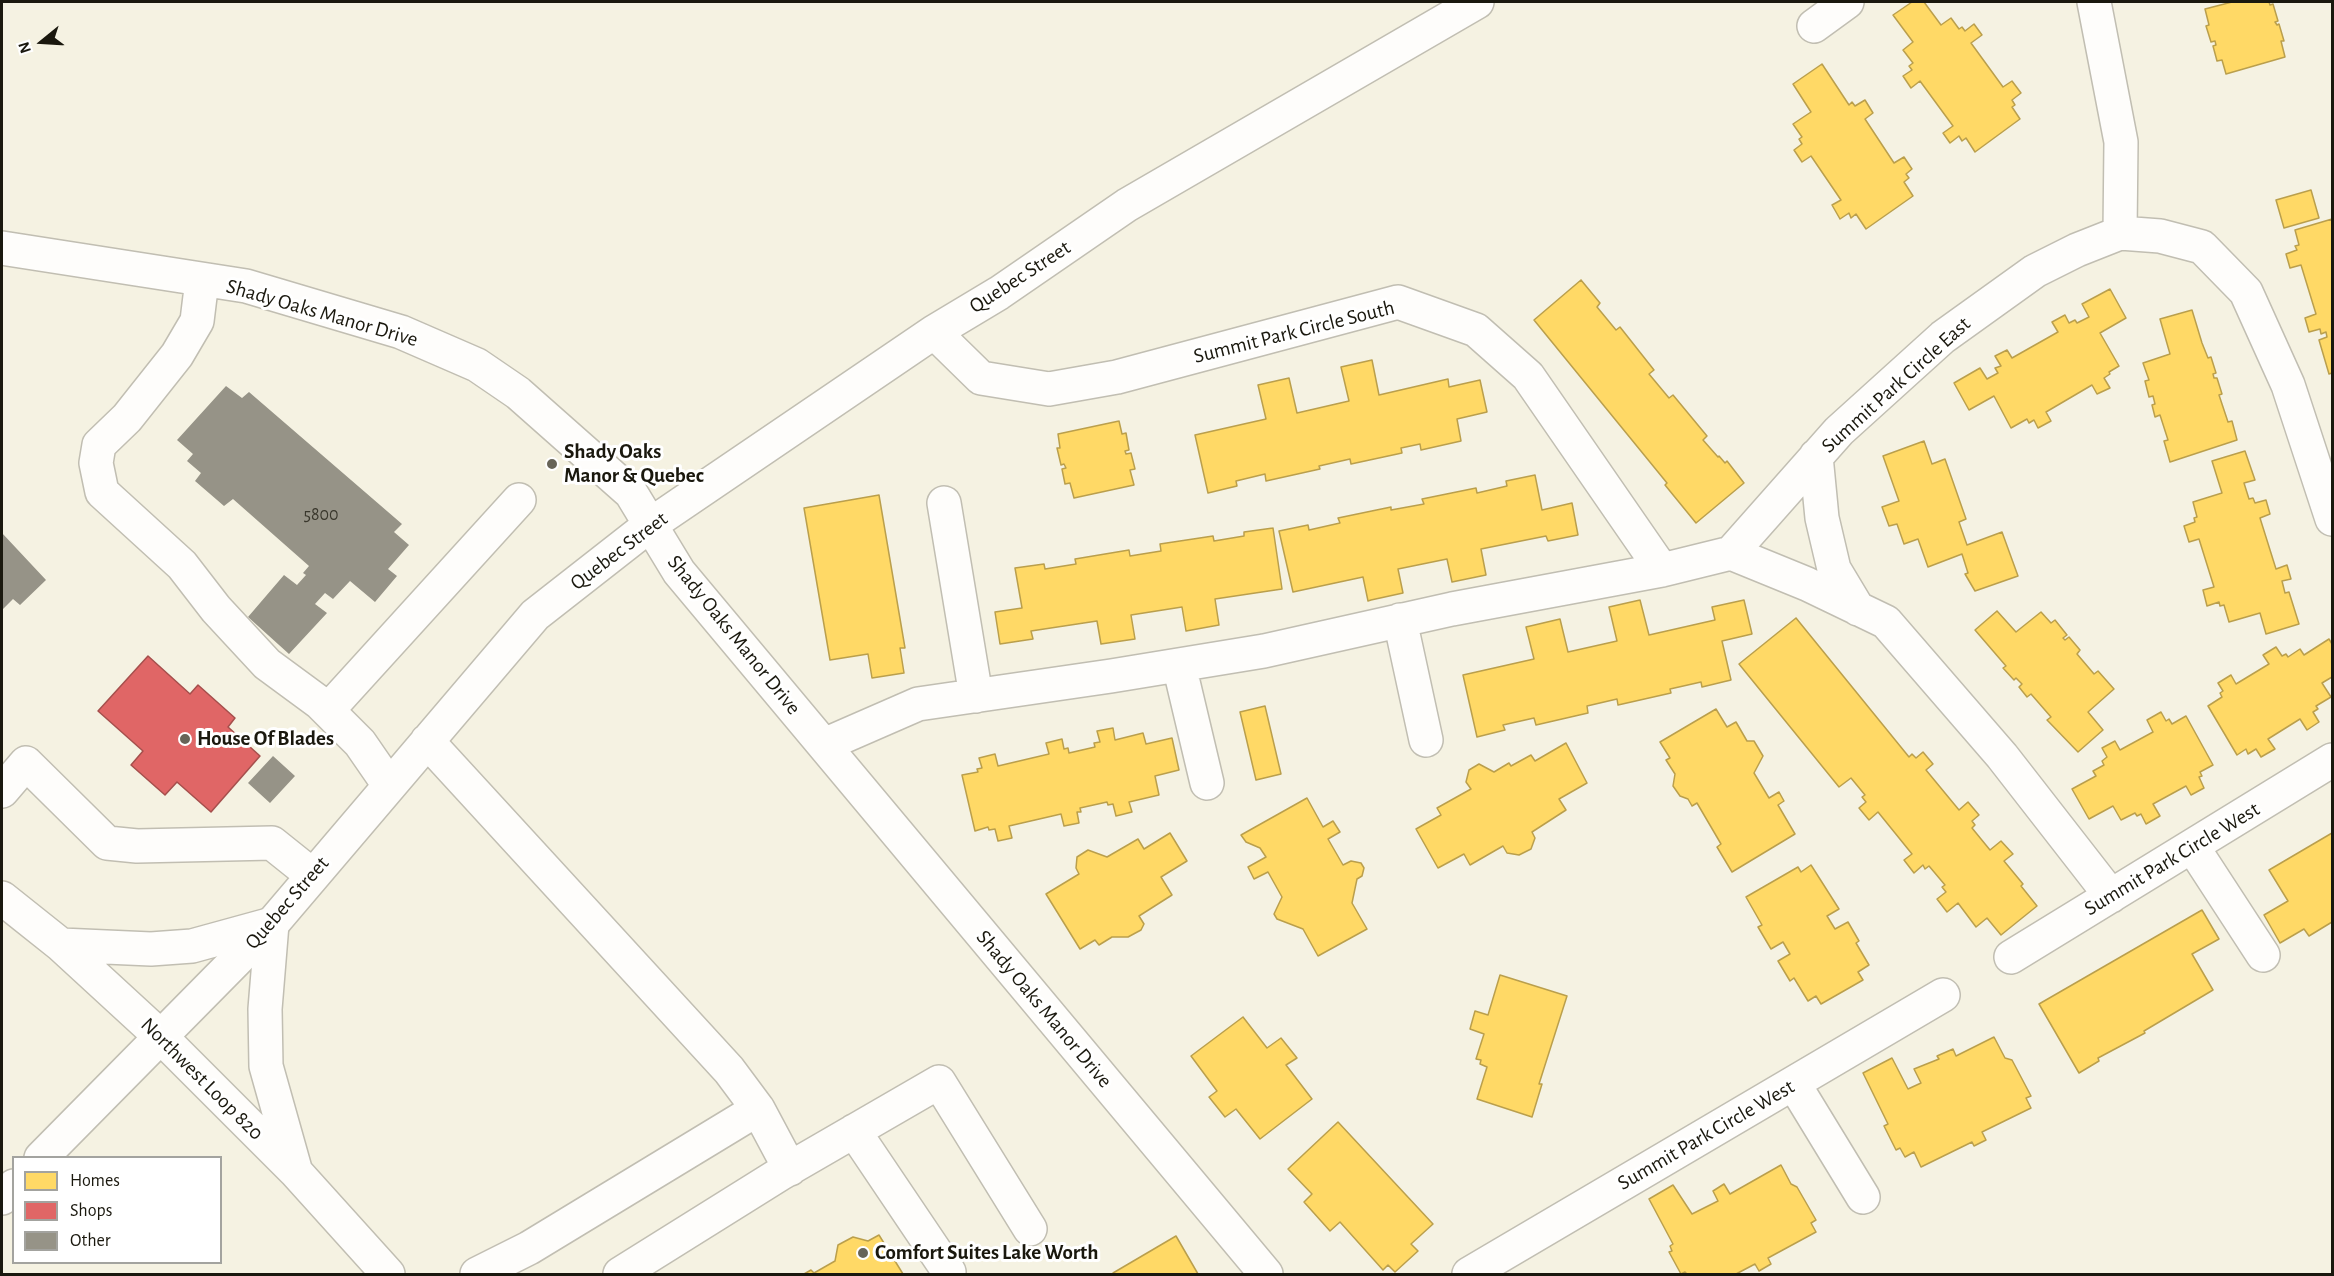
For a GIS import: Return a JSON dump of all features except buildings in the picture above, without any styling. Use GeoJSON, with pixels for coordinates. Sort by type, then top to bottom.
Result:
{"type":"FeatureCollection","features":[{"type":"Feature","properties":{"kind":"street","name":"Quebec Street"},"geometry":{"type":"LineString","coordinates":[[43,1156],[272,924],[535,615],[650,525],[934,332],[999,293],[1127,205],[1477,2]]}},
{"type":"Feature","properties":{"kind":"street"},"geometry":{"type":"LineString","coordinates":[[1814,26],[1847,2]]}},
{"type":"Feature","properties":{"kind":"street"},"geometry":{"type":"LineString","coordinates":[[2094,2],[2121,142],[2120,233],[2160,236],[2202,247],[2246,292],[2288,385],[2332,519]]}},
{"type":"Feature","properties":{"kind":"street","name":"Summit Park Circle East"},"geometry":{"type":"LineString","coordinates":[[1731,553],[1839,431],[1943,337],[2035,271],[2077,250],[2120,233]]}},
{"type":"Feature","properties":{"kind":"street","name":"Shady Oaks Manor Drive"},"geometry":{"type":"LineString","coordinates":[[2,248],[246,286],[401,332],[477,365],[518,393],[631,493],[679,572],[1266,1275]]}},
{"type":"Feature","properties":{"kind":"street"},"geometry":{"type":"LineString","coordinates":[[202,279],[197,321],[177,355],[127,418],[99,446],[96,463],[102,492],[182,565],[216,609],[267,664],[328,710],[360,743],[389,785]]}},
{"type":"Feature","properties":{"kind":"street","name":"Summit Park Circle South"},"geometry":{"type":"LineString","coordinates":[[934,332],[981,378],[1049,389],[1117,377],[1398,302],[1476,330],[1528,376],[1662,570]]}},
{"type":"Feature","properties":{"kind":"street"},"geometry":{"type":"LineString","coordinates":[[1816,456],[1822,518],[1834,569],[1858,609]]}},
{"type":"Feature","properties":{"kind":"street"},"geometry":{"type":"LineString","coordinates":[[328,710],[519,500]]}},
{"type":"Feature","properties":{"kind":"street"},"geometry":{"type":"LineString","coordinates":[[944,503],[976,696]]}},
{"type":"Feature","properties":{"kind":"street"},"geometry":{"type":"LineString","coordinates":[[824,745],[918,704],[1264,651],[1452,609],[1662,570],[1731,553],[1807,584],[1886,622],[2002,756],[2111,896]]}},
{"type":"Feature","properties":{"kind":"street"},"geometry":{"type":"LineString","coordinates":[[1400,620],[1426,740]]}},
{"type":"Feature","properties":{"kind":"street"},"geometry":{"type":"LineString","coordinates":[[1179,665],[1207,783]]}},
{"type":"Feature","properties":{"kind":"street"},"geometry":{"type":"LineString","coordinates":[[427,741],[729,1070],[758,1109],[790,1169]]}},
{"type":"Feature","properties":{"kind":"street","name":"Summit Park Circle West"},"geometry":{"type":"LineString","coordinates":[[2011,957],[2332,760]]}},
{"type":"Feature","properties":{"kind":"street"},"geometry":{"type":"LineString","coordinates":[[2,791],[26,763],[107,843],[137,846],[272,843],[312,875]]}},
{"type":"Feature","properties":{"kind":"street"},"geometry":{"type":"LineString","coordinates":[[2192,846],[2263,955]]}},
{"type":"Feature","properties":{"kind":"street","name":"Northwest Loop 820"},"geometry":{"type":"LineString","coordinates":[[2,898],[61,945],[160,1036],[295,1171],[388,1275]]}},
{"type":"Feature","properties":{"kind":"street"},"geometry":{"type":"LineString","coordinates":[[61,945],[151,949],[192,946],[272,924],[265,1009],[266,1066],[295,1171]]}},
{"type":"Feature","properties":{"kind":"street","name":"Summit Park Circle West"},"geometry":{"type":"LineString","coordinates":[[1468,1275],[1943,995]]}},
{"type":"Feature","properties":{"kind":"street"},"geometry":{"type":"LineString","coordinates":[[620,1275],[790,1169],[939,1082],[1030,1229]]}},
{"type":"Feature","properties":{"kind":"street"},"geometry":{"type":"LineString","coordinates":[[1794,1084],[1863,1197]]}},
{"type":"Feature","properties":{"kind":"street"},"geometry":{"type":"LineString","coordinates":[[477,1275],[525,1265],[758,1109]]}},
{"type":"Feature","properties":{"kind":"street"},"geometry":{"type":"LineString","coordinates":[[854,1131],[949,1272]]}},
{"type":"Feature","properties":{"kind":"place","name":"Shady Oaks Manor & Quebec"},"geometry":{"type":"Point","coordinates":[552,464]}},
{"type":"Feature","properties":{"kind":"place","name":"House Of Blades"},"geometry":{"type":"Point","coordinates":[185,739]}},
{"type":"Feature","properties":{"kind":"place","name":"Comfort Suites Lake Worth"},"geometry":{"type":"Point","coordinates":[863,1253]}}]}
